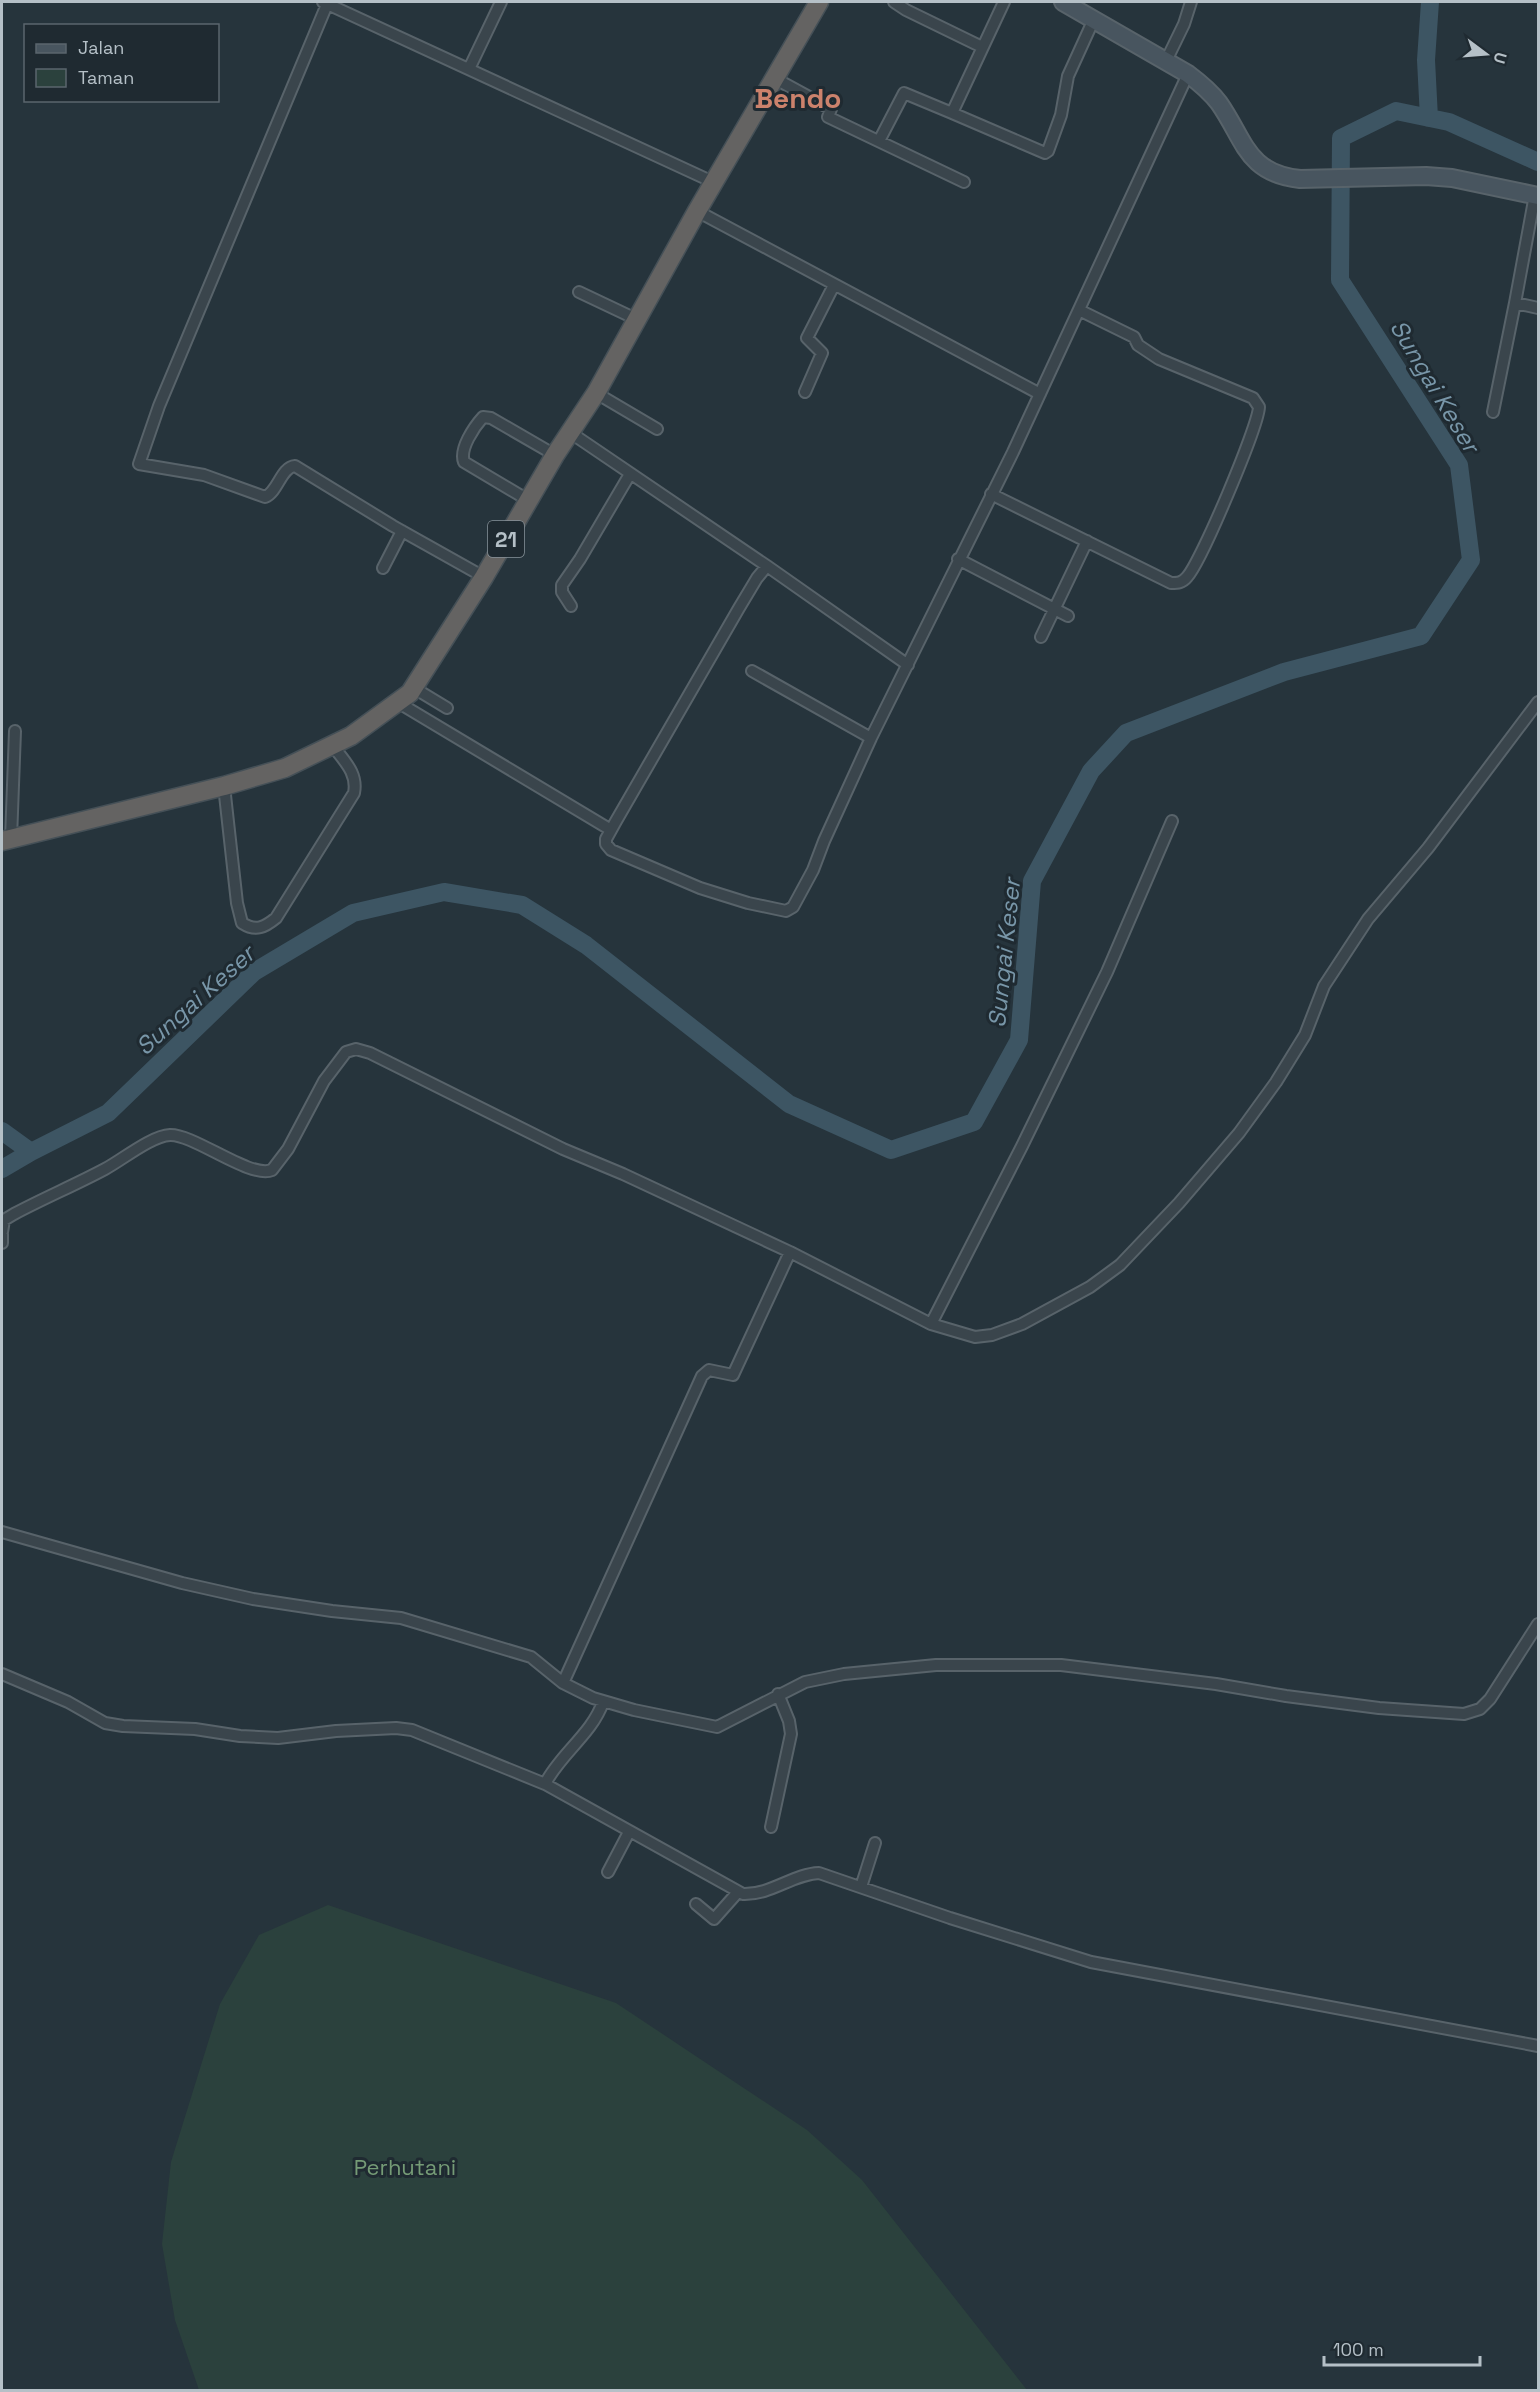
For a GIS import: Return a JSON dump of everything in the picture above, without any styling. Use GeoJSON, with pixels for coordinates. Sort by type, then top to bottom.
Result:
{"type":"FeatureCollection","features":[{"type":"Feature","properties":{"kind":"highway","name":"21"},"geometry":{"type":"LineString","coordinates":[[6,840],[225,786],[285,768],[351,736],[399,702],[414,688],[484,577],[555,455],[596,393],[697,211],[819,2]]}},
{"type":"Feature","properties":{"kind":"main road"},"geometry":{"type":"LineString","coordinates":[[1063,2],[1188,74],[1209,90],[1220,105],[1242,146],[1270,172],[1285,178],[1313,179],[1452,178],[1537,196]]}},
{"type":"Feature","properties":{"kind":"street"},"geometry":{"type":"LineString","coordinates":[[484,577],[402,531],[295,465],[288,468],[270,495],[265,497],[204,475],[139,464],[159,406],[326,2],[713,183]]}},
{"type":"Feature","properties":{"kind":"street"},"geometry":{"type":"LineString","coordinates":[[469,69],[501,2]]}},
{"type":"Feature","properties":{"kind":"street"},"geometry":{"type":"LineString","coordinates":[[894,2],[982,47]]}},
{"type":"Feature","properties":{"kind":"street"},"geometry":{"type":"LineString","coordinates":[[952,113],[1004,2]]}},
{"type":"Feature","properties":{"kind":"street"},"geometry":{"type":"LineString","coordinates":[[1166,61],[1184,24],[1191,2]]}},
{"type":"Feature","properties":{"kind":"street"},"geometry":{"type":"LineString","coordinates":[[879,141],[904,93],[1047,153],[1061,115],[1068,76],[1094,19]]}},
{"type":"Feature","properties":{"kind":"street"},"geometry":{"type":"LineString","coordinates":[[767,566],[751,588],[611,830],[606,844],[611,850],[700,888],[748,903],[786,911],[793,907],[803,890],[871,738],[1040,394],[1188,74]]}},
{"type":"Feature","properties":{"kind":"street"},"geometry":{"type":"LineString","coordinates":[[774,78],[831,109],[828,117],[964,182]]}},
{"type":"Feature","properties":{"kind":"street"},"geometry":{"type":"LineString","coordinates":[[1493,412],[1537,196]]}},
{"type":"Feature","properties":{"kind":"street"},"geometry":{"type":"LineString","coordinates":[[697,211],[1040,394]]}},
{"type":"Feature","properties":{"kind":"street"},"geometry":{"type":"LineString","coordinates":[[806,392],[822,353],[807,338],[834,285]]}},
{"type":"Feature","properties":{"kind":"street"},"geometry":{"type":"LineString","coordinates":[[579,292],[636,319]]}},
{"type":"Feature","properties":{"kind":"street"},"geometry":{"type":"LineString","coordinates":[[1515,303],[1539,308]]}},
{"type":"Feature","properties":{"kind":"street"},"geometry":{"type":"LineString","coordinates":[[991,494],[1171,583],[1180,583],[1188,576],[1202,550],[1241,461],[1259,407],[1253,398],[1159,359],[1138,345],[1134,337],[1079,310]]}},
{"type":"Feature","properties":{"kind":"street"},"geometry":{"type":"LineString","coordinates":[[596,393],[657,429]]}},
{"type":"Feature","properties":{"kind":"street"},"geometry":{"type":"LineString","coordinates":[[528,501],[464,462],[462,452],[478,422],[483,417],[491,418],[555,455]]}},
{"type":"Feature","properties":{"kind":"street"},"geometry":{"type":"LineString","coordinates":[[570,433],[767,566],[908,665]]}},
{"type":"Feature","properties":{"kind":"street"},"geometry":{"type":"LineString","coordinates":[[571,606],[562,592],[562,585],[630,474]]}},
{"type":"Feature","properties":{"kind":"street"},"geometry":{"type":"LineString","coordinates":[[383,568],[402,531]]}},
{"type":"Feature","properties":{"kind":"street"},"geometry":{"type":"LineString","coordinates":[[1041,637],[1088,541]]}},
{"type":"Feature","properties":{"kind":"street"},"geometry":{"type":"LineString","coordinates":[[958,559],[1068,616]]}},
{"type":"Feature","properties":{"kind":"street"},"geometry":{"type":"LineString","coordinates":[[752,671],[871,738]]}},
{"type":"Feature","properties":{"kind":"street"},"geometry":{"type":"LineString","coordinates":[[414,688],[447,708]]}},
{"type":"Feature","properties":{"kind":"street"},"geometry":{"type":"LineString","coordinates":[[399,702],[611,830]]}},
{"type":"Feature","properties":{"kind":"street"},"geometry":{"type":"LineString","coordinates":[[2,1243],[4,1220],[105,1169],[154,1140],[168,1135],[176,1136],[217,1155],[257,1169],[268,1172],[272,1170],[288,1149],[324,1081],[346,1052],[356,1049],[370,1053],[563,1149],[623,1174],[790,1252],[931,1324],[975,1337],[992,1335],[1022,1324],[1090,1287],[1120,1264],[1147,1238],[1239,1133],[1298,1047],[1324,986],[1368,920],[1428,848],[1539,702]]}},
{"type":"Feature","properties":{"kind":"street"},"geometry":{"type":"LineString","coordinates":[[6,840],[15,731]]}},
{"type":"Feature","properties":{"kind":"street"},"geometry":{"type":"LineString","coordinates":[[225,786],[237,903],[242,923],[249,927],[259,928],[276,918],[354,793],[356,784],[353,773],[333,746]]}},
{"type":"Feature","properties":{"kind":"street"},"geometry":{"type":"LineString","coordinates":[[931,1324],[972,1246],[1102,981],[1172,821]]}},
{"type":"Feature","properties":{"kind":"street"},"geometry":{"type":"LineString","coordinates":[[564,1680],[702,1376],[709,1370],[733,1375],[790,1252]]}},
{"type":"Feature","properties":{"kind":"street"},"geometry":{"type":"LineString","coordinates":[[2,1532],[182,1583],[253,1599],[322,1610],[401,1618],[531,1657],[564,1680],[603,1702],[717,1726],[805,1682],[844,1674],[936,1665],[1061,1665],[1216,1684],[1379,1708],[1464,1714],[1480,1709],[1490,1699],[1539,1624]]}},
{"type":"Feature","properties":{"kind":"street"},"geometry":{"type":"LineString","coordinates":[[2,1674],[68,1702],[105,1723],[123,1726],[278,1738],[336,1731],[402,1728],[412,1730],[546,1782],[629,1832],[738,1892],[748,1894],[770,1890],[819,1873],[1091,1962],[1539,2046]]}},
{"type":"Feature","properties":{"kind":"street"},"geometry":{"type":"LineString","coordinates":[[771,1827],[791,1734],[789,1721],[778,1694]]}},
{"type":"Feature","properties":{"kind":"street"},"geometry":{"type":"LineString","coordinates":[[546,1782],[563,1756],[595,1719],[603,1702]]}},
{"type":"Feature","properties":{"kind":"street"},"geometry":{"type":"LineString","coordinates":[[608,1872],[629,1832]]}},
{"type":"Feature","properties":{"kind":"street"},"geometry":{"type":"LineString","coordinates":[[861,1887],[875,1843]]}},
{"type":"Feature","properties":{"kind":"street"},"geometry":{"type":"LineString","coordinates":[[696,1904],[714,1919],[738,1892]]}},
{"type":"Feature","properties":{"kind":"green space","name":"Perhutani"},"geometry":{"type":"Polygon","coordinates":[[[328,1905],[616,2003],[807,2130],[862,2180],[1027,2390],[199,2390],[175,2320],[162,2244],[171,2162],[220,2004],[259,1935],[328,1905]]]}},
{"type":"Feature","properties":{"kind":"waterway"},"geometry":{"type":"LineString","coordinates":[[1429,118],[1426,60],[1430,2]]}},
{"type":"Feature","properties":{"kind":"waterway","name":"Sungai Keser"},"geometry":{"type":"LineString","coordinates":[[2,1131],[31,1152],[108,1113],[254,972],[353,913],[444,892],[522,905],[586,945],[789,1104],[891,1150],[974,1122],[1019,1040],[1032,881],[1091,771],[1126,733],[1284,672],[1421,636],[1471,560],[1459,465],[1340,280],[1341,138],[1396,111],[1449,122],[1538,162]]}},
{"type":"Feature","properties":{"kind":"waterway"},"geometry":{"type":"LineString","coordinates":[[2,1169],[31,1152]]}},
{"type":"Feature","properties":{"kind":"district","name":"Bendo"},"geometry":{"type":"Point","coordinates":[798,98]}}]}
